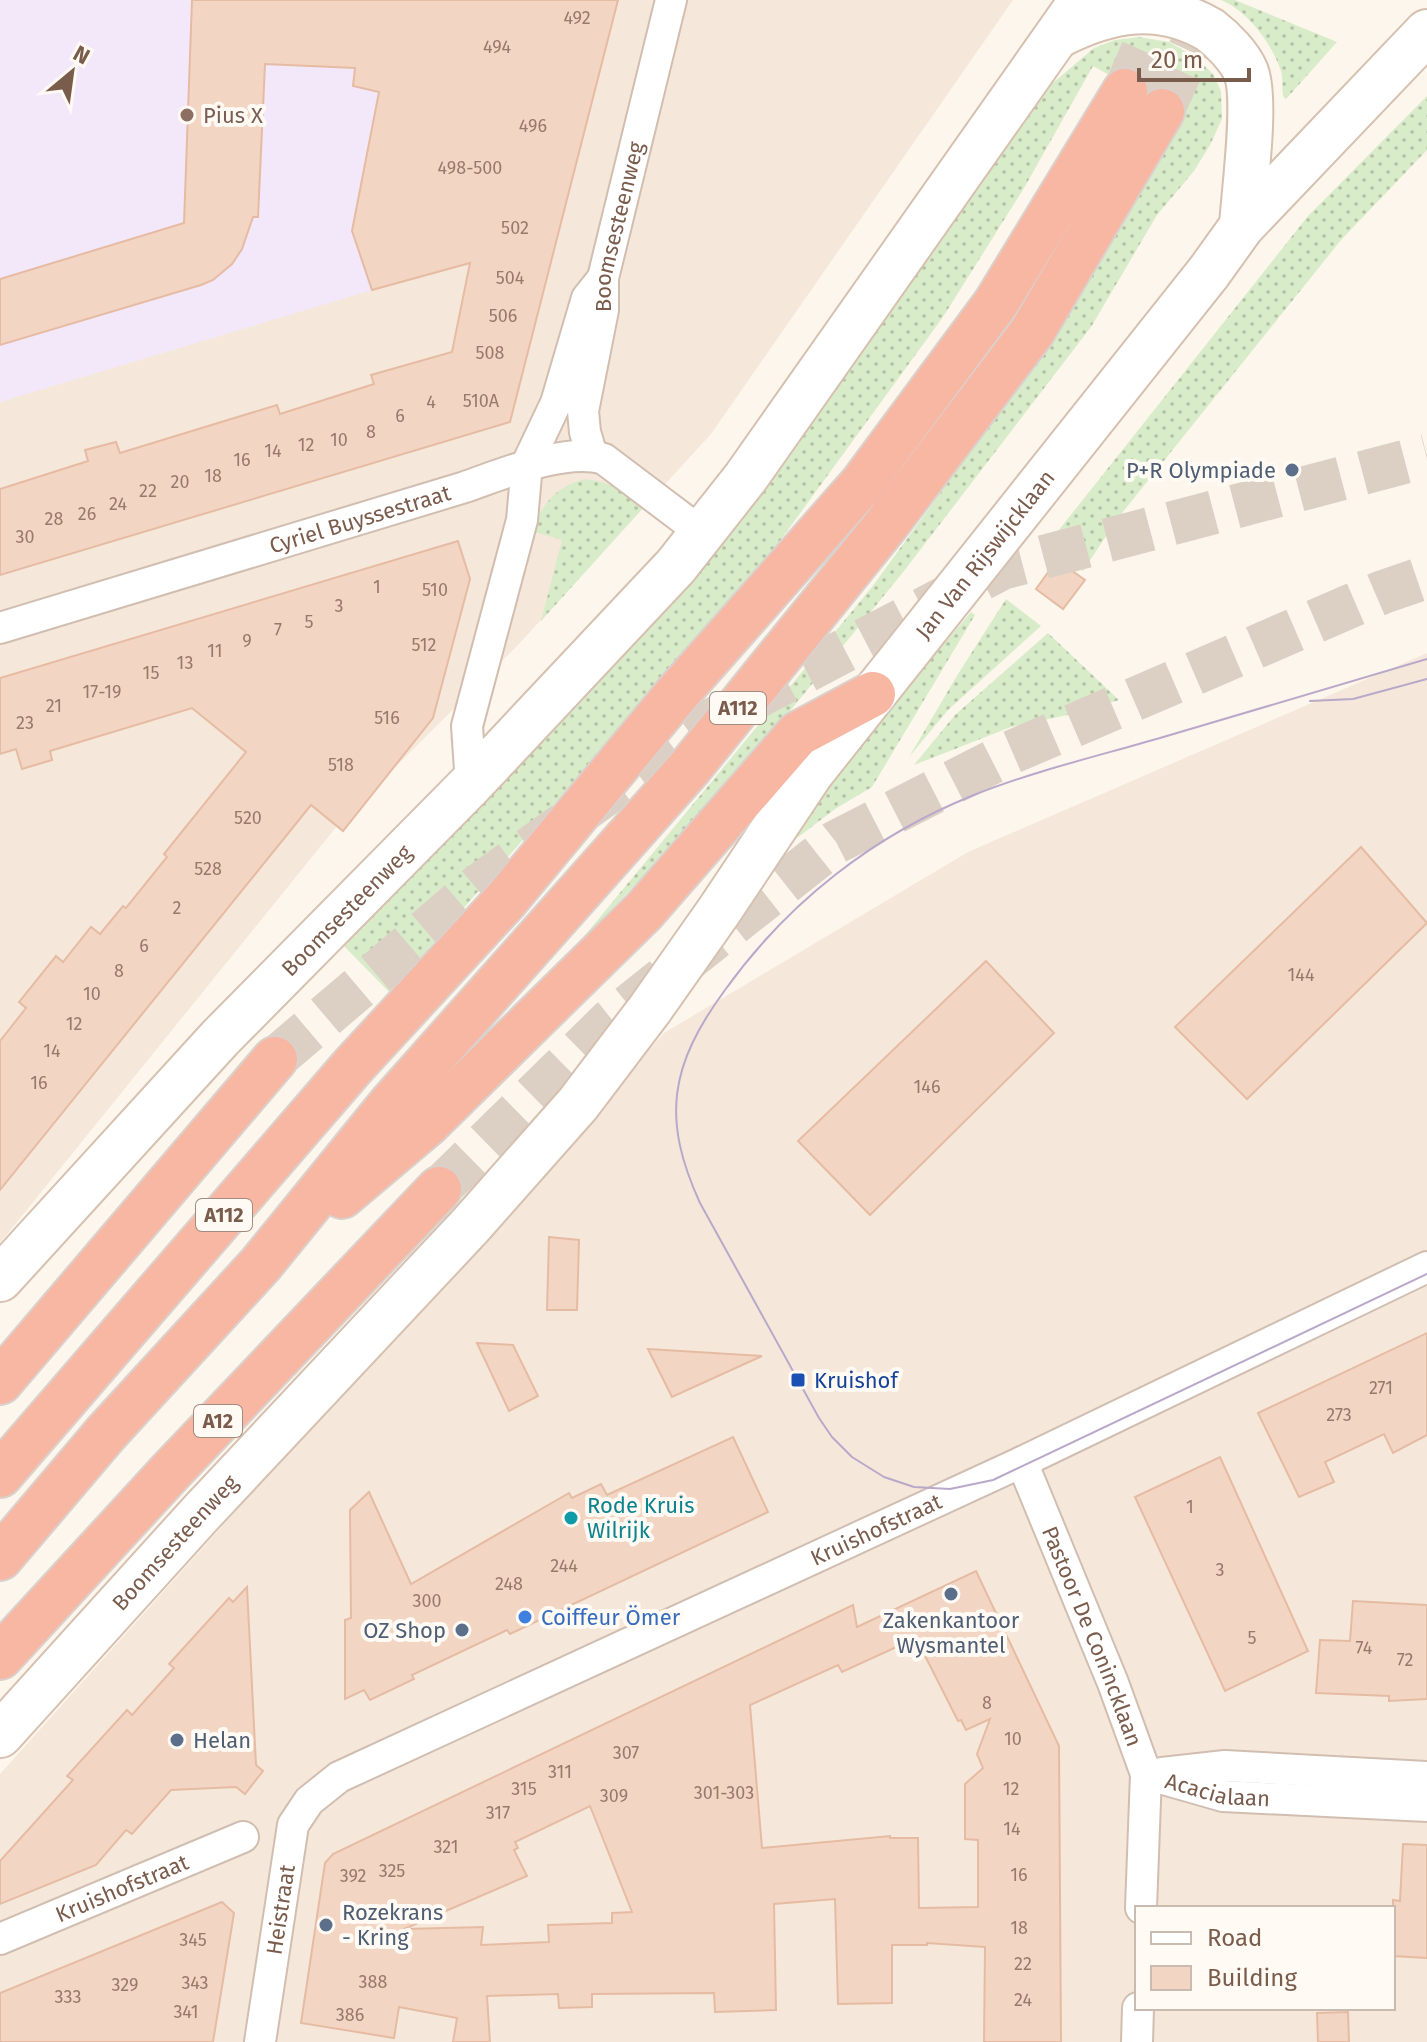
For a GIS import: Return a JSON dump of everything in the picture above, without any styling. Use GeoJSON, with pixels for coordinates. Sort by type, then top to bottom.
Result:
{"type":"FeatureCollection","features":[{"type":"Feature","properties":{"kind":"highway","name":"A112"},"geometry":{"type":"LineString","coordinates":[[0,1475],[353,1066],[506,900],[675,696],[862,484],[1144,101],[1032,332],[886,525],[691,766],[391,1104],[261,1264],[106,1433],[0,1558]]}},
{"type":"Feature","properties":{"kind":"highway"},"geometry":{"type":"LineString","coordinates":[[261,1264],[426,1125],[644,911],[798,734],[873,694]]}},
{"type":"Feature","properties":{"kind":"highway"},"geometry":{"type":"LineString","coordinates":[[0,1382],[275,1059]]}},
{"type":"Feature","properties":{"kind":"highway","name":"A12"},"geometry":{"type":"LineString","coordinates":[[0,1657],[171,1471],[439,1189]]}},
{"type":"Feature","properties":{"kind":"main road"},"geometry":{"type":"LineString","coordinates":[[471,784],[635,611],[702,533],[772,440],[1070,17],[1133,9],[1173,12],[1197,21],[1224,40],[1246,71],[1250,97],[1242,226]]}},
{"type":"Feature","properties":{"kind":"main road","name":"Jan Van Rijswijcklaan"},"geometry":{"type":"LineString","coordinates":[[578,1104],[685,960],[811,773],[1242,226],[1427,32]]}},
{"type":"Feature","properties":{"kind":"main road","name":"Boomsesteenweg"},"geometry":{"type":"LineString","coordinates":[[0,1279],[220,1038],[471,784]]}},
{"type":"Feature","properties":{"kind":"main road","name":"Boomsesteenweg"},"geometry":{"type":"LineString","coordinates":[[0,1735],[201,1513],[470,1226],[578,1104]]}},
{"type":"Feature","properties":{"kind":"street","name":"Boomsesteenweg"},"geometry":{"type":"LineString","coordinates":[[592,456],[583,411],[603,310],[603,278],[671,0]]}},
{"type":"Feature","properties":{"kind":"street"},"geometry":{"type":"LineString","coordinates":[[471,784],[467,726],[522,520],[527,464],[556,403],[587,298],[603,278]]}},
{"type":"Feature","properties":{"kind":"street"},"geometry":{"type":"LineString","coordinates":[[592,456],[604,459],[702,533]]}},
{"type":"Feature","properties":{"kind":"street","name":"Cyriel Buyssestraat"},"geometry":{"type":"LineString","coordinates":[[0,628],[465,487],[527,464],[592,456]]}},
{"type":"Feature","properties":{"kind":"street","name":"Kruishofstraat"},"geometry":{"type":"LineString","coordinates":[[324,1788],[339,1777],[1022,1462],[1427,1267]]}},
{"type":"Feature","properties":{"kind":"street","name":"Pastoor De Conincklaan"},"geometry":{"type":"LineString","coordinates":[[1022,1462],[1113,1683],[1146,1774],[1141,1906]]}},
{"type":"Feature","properties":{"kind":"street","name":"Acacialaan"},"geometry":{"type":"LineString","coordinates":[[1146,1774],[1225,1766],[1427,1777]]}},
{"type":"Feature","properties":{"kind":"street","name":"Acacialaan"},"geometry":{"type":"LineString","coordinates":[[1146,1774],[1223,1796],[1427,1806]]}},
{"type":"Feature","properties":{"kind":"street","name":"Heistraat"},"geometry":{"type":"LineString","coordinates":[[260,2042],[293,1825],[309,1801],[324,1788]]}},
{"type":"Feature","properties":{"kind":"street","name":"Kruishofstraat"},"geometry":{"type":"LineString","coordinates":[[0,1939],[243,1837]]}},
{"type":"Feature","properties":{"kind":"street"},"geometry":{"type":"LineString","coordinates":[[1137,2042],[1138,2010]]}},
{"type":"Feature","properties":{"kind":"shaded area"},"geometry":{"type":"Polygon","coordinates":[[[0,0],[1013,0],[711,434],[518,645],[341,821],[0,1243],[0,0]]]}},
{"type":"Feature","properties":{"kind":"shaded area","name":"Pius X"},"geometry":{"type":"Polygon","coordinates":[[[0,0],[398,0],[352,229],[372,290],[0,402],[0,0]]]}},
{"type":"Feature","properties":{"kind":"shaded area"},"geometry":{"type":"Polygon","coordinates":[[[1427,653],[1427,2042],[0,2042],[0,1774],[664,1033],[968,852],[1427,653]]]}},
{"type":"Feature","properties":{"kind":"green space"},"geometry":{"type":"Polygon","coordinates":[[[1221,0],[1235,0],[1337,42],[1286,99],[1283,96],[1281,71],[1272,50],[1249,20],[1221,0]]]}},
{"type":"Feature","properties":{"kind":"green space"},"geometry":{"type":"Polygon","coordinates":[[[1139,37],[1169,42],[1197,58],[1213,74],[1221,91],[1222,119],[1194,171],[1157,215],[1091,327],[904,571],[721,796],[577,945],[872,587],[1067,312],[1133,205],[1183,116],[1093,66],[1024,188],[943,317],[766,560],[390,993],[340,942],[1034,99],[1094,48],[1115,40],[1139,37]]]}},
{"type":"Feature","properties":{"kind":"green space"},"geometry":{"type":"Polygon","coordinates":[[[1427,96],[1427,150],[1341,240],[1118,518],[1083,571],[1047,545],[1308,216],[1427,96]]]}},
{"type":"Feature","properties":{"kind":"green space"},"geometry":{"type":"Polygon","coordinates":[[[585,479],[616,488],[642,509],[541,621],[562,540],[535,532],[533,528],[553,496],[585,479]]]}},
{"type":"Feature","properties":{"kind":"green space"},"geometry":{"type":"Polygon","coordinates":[[[1006,599],[1041,626],[948,710],[909,757],[958,674],[1006,599]]]}},
{"type":"Feature","properties":{"kind":"green space"},"geometry":{"type":"Polygon","coordinates":[[[971,612],[975,615],[872,787],[835,809],[797,838],[792,833],[881,718],[971,612]]]}},
{"type":"Feature","properties":{"kind":"green space"},"geometry":{"type":"Polygon","coordinates":[[[1048,633],[1119,700],[1077,713],[1011,727],[914,765],[955,715],[1048,633]]]}},
{"type":"Feature","properties":{"kind":"building"},"geometry":{"type":"Polygon","coordinates":[[[192,0],[618,0],[510,422],[0,575],[0,489],[88,461],[85,450],[116,442],[120,453],[277,405],[280,414],[374,384],[371,375],[452,352],[470,263],[372,290],[352,231],[379,92],[353,86],[355,68],[265,64],[258,217],[253,217],[242,249],[232,264],[213,280],[201,285],[0,345],[0,279],[184,223],[192,0]]]}},
{"type":"Feature","properties":{"kind":"building"},"geometry":{"type":"Polygon","coordinates":[[[458,541],[470,579],[433,718],[343,831],[311,805],[0,1190],[0,1041],[26,1008],[19,1002],[56,956],[63,962],[91,927],[100,934],[123,906],[126,908],[167,857],[164,854],[246,752],[192,708],[50,751],[52,760],[22,769],[16,749],[0,754],[0,678],[458,541]]]}},
{"type":"Feature","properties":{"kind":"building"},"geometry":{"type":"Polygon","coordinates":[[[1057,560],[1085,580],[1063,609],[1036,589],[1057,560]]]}},
{"type":"Feature","properties":{"kind":"building"},"geometry":{"type":"Polygon","coordinates":[[[1361,847],[1427,923],[1247,1099],[1175,1027],[1361,847]]]}},
{"type":"Feature","properties":{"kind":"building"},"geometry":{"type":"Polygon","coordinates":[[[986,961],[1054,1033],[870,1215],[798,1141],[986,961]]]}},
{"type":"Feature","properties":{"kind":"building"},"geometry":{"type":"Polygon","coordinates":[[[549,1237],[579,1240],[577,1310],[547,1310],[549,1237]]]}},
{"type":"Feature","properties":{"kind":"building"},"geometry":{"type":"Polygon","coordinates":[[[1427,1333],[1427,1435],[1393,1453],[1384,1434],[1325,1462],[1334,1482],[1299,1497],[1258,1413],[1427,1333]]]}},
{"type":"Feature","properties":{"kind":"building"},"geometry":{"type":"Polygon","coordinates":[[[477,1343],[513,1345],[538,1396],[509,1411],[477,1343]]]}},
{"type":"Feature","properties":{"kind":"building"},"geometry":{"type":"Polygon","coordinates":[[[648,1349],[762,1356],[672,1397],[648,1349]]]}},
{"type":"Feature","properties":{"kind":"building"},"geometry":{"type":"Polygon","coordinates":[[[733,1437],[768,1512],[510,1634],[507,1630],[412,1675],[414,1679],[370,1700],[364,1690],[345,1699],[345,1620],[351,1618],[350,1510],[369,1492],[411,1584],[569,1493],[572,1498],[601,1484],[607,1495],[733,1437]]]}},
{"type":"Feature","properties":{"kind":"building"},"geometry":{"type":"Polygon","coordinates":[[[1220,1457],[1308,1651],[1225,1691],[1135,1497],[1220,1457]]]}},
{"type":"Feature","properties":{"kind":"building"},"geometry":{"type":"Polygon","coordinates":[[[976,1571],[1059,1746],[1061,2042],[984,2042],[985,1947],[927,1943],[892,1945],[892,2003],[838,2004],[835,1899],[774,1904],[776,2010],[715,2012],[714,1993],[592,1994],[592,2007],[559,2008],[558,1994],[487,1996],[490,2042],[453,2042],[457,2018],[399,2007],[394,2038],[301,2023],[325,1863],[333,1854],[853,1605],[857,1627],[976,1571]],[[916,1638],[842,1672],[838,1665],[750,1705],[762,1848],[890,1836],[918,1838],[919,1908],[978,1907],[978,1840],[965,1839],[965,1784],[983,1768],[977,1754],[990,1719],[966,1730],[961,1720],[958,1721],[916,1638]],[[590,1806],[515,1842],[518,1848],[514,1850],[527,1876],[404,1929],[483,1927],[481,1945],[549,1942],[548,1925],[612,1923],[612,1913],[632,1912],[590,1806]]]}},
{"type":"Feature","properties":{"kind":"building","name":"Helan"},"geometry":{"type":"Polygon","coordinates":[[[247,1587],[256,1765],[263,1771],[245,1794],[236,1787],[171,1790],[132,1834],[126,1830],[96,1865],[0,1904],[0,1861],[73,1780],[67,1776],[127,1710],[132,1715],[174,1668],[169,1664],[229,1598],[233,1602],[247,1587]]]}},
{"type":"Feature","properties":{"kind":"building"},"geometry":{"type":"Polygon","coordinates":[[[1353,1601],[1427,1605],[1427,1699],[1389,1701],[1389,1696],[1316,1693],[1320,1640],[1350,1641],[1353,1601]]]}},
{"type":"Feature","properties":{"kind":"building"},"geometry":{"type":"Polygon","coordinates":[[[1403,1844],[1427,1845],[1427,1958],[1395,1956],[1393,1900],[1400,1901],[1403,1844]]]}},
{"type":"Feature","properties":{"kind":"building"},"geometry":{"type":"Polygon","coordinates":[[[222,1902],[234,1913],[213,2042],[0,2042],[0,1993],[222,1902]]]}},
{"type":"Feature","properties":{"kind":"building"},"geometry":{"type":"Polygon","coordinates":[[[1348,2012],[1349,2042],[1318,2042],[1317,2013],[1348,2012]]]}},
{"type":"Feature","properties":{"kind":"tunnel"},"geometry":{"type":"LineString","coordinates":[[1125,91],[1165,0]]}},
{"type":"Feature","properties":{"kind":"tunnel"},"geometry":{"type":"LineString","coordinates":[[1162,111],[1213,0]]}},
{"type":"Feature","properties":{"kind":"tunnel"},"geometry":{"type":"LineString","coordinates":[[275,1059],[477,887],[697,728],[1002,568],[1427,456]]}},
{"type":"Feature","properties":{"kind":"tunnel"},"geometry":{"type":"LineString","coordinates":[[439,1189],[610,1021],[836,842],[1012,752],[1383,592],[1427,577]]}},
{"type":"Feature","properties":{"kind":"tram line"},"geometry":{"type":"LineString","coordinates":[[1427,659],[1020,778],[937,811],[902,830],[836,874],[805,900],[750,958],[725,990],[692,1043],[677,1093],[676,1118],[688,1173],[700,1203],[819,1418],[852,1457],[884,1477],[914,1487],[950,1489],[993,1480],[1427,1274]]}},
{"type":"Feature","properties":{"kind":"tram line"},"geometry":{"type":"LineString","coordinates":[[1310,701],[1353,699],[1427,679]]}},
{"type":"Feature","properties":{"kind":"place","name":"Pius X"},"geometry":{"type":"Point","coordinates":[187,115]}},
{"type":"Feature","properties":{"kind":"place","name":"P+R Olympiade"},"geometry":{"type":"Point","coordinates":[1292,470]}},
{"type":"Feature","properties":{"kind":"place","name":"Kruishof"},"geometry":{"type":"Point","coordinates":[798,1380]}},
{"type":"Feature","properties":{"kind":"place","name":"Rode Kruis Wilrijk"},"geometry":{"type":"Point","coordinates":[571,1518]}},
{"type":"Feature","properties":{"kind":"place","name":"Zakenkantoor Wysmantel"},"geometry":{"type":"Point","coordinates":[951,1594]}},
{"type":"Feature","properties":{"kind":"place","name":"Coiffeur Ömer"},"geometry":{"type":"Point","coordinates":[525,1617]}},
{"type":"Feature","properties":{"kind":"place","name":"OZ Shop"},"geometry":{"type":"Point","coordinates":[462,1630]}},
{"type":"Feature","properties":{"kind":"place","name":"Helan"},"geometry":{"type":"Point","coordinates":[177,1740]}},
{"type":"Feature","properties":{"kind":"place","name":"Rozekrans - Kring"},"geometry":{"type":"Point","coordinates":[326,1925]}}]}
